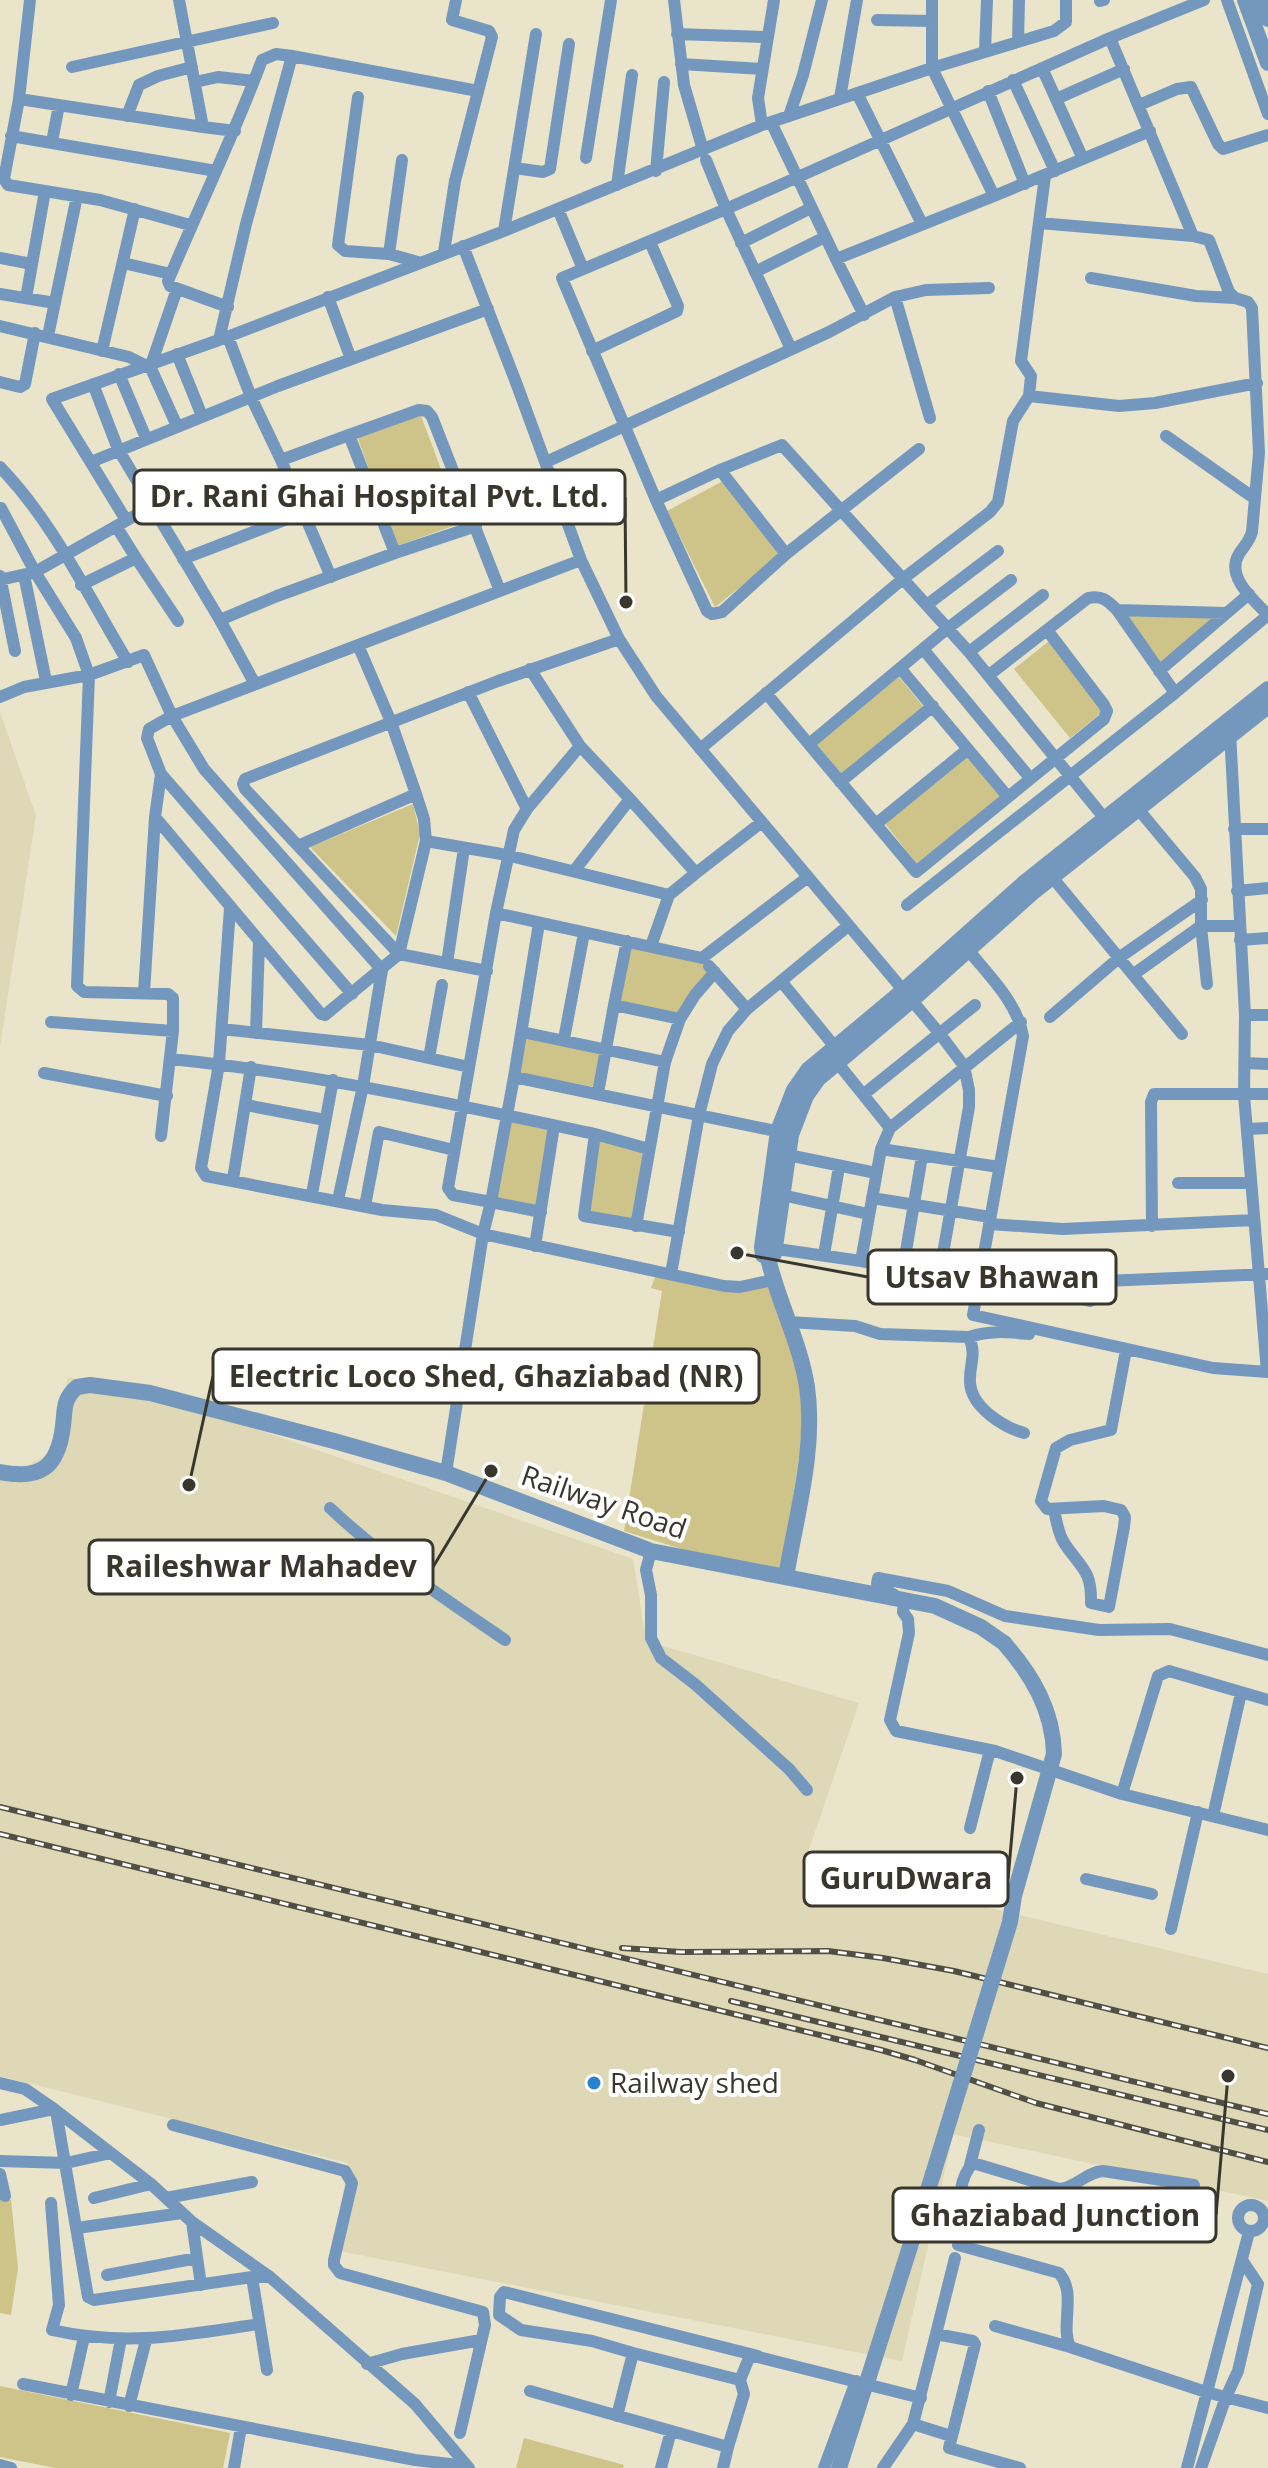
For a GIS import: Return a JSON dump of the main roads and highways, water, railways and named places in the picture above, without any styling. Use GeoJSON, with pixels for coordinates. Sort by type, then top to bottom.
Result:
{"type":"FeatureCollection","features":[{"type":"Feature","properties":{"kind":"railway"},"geometry":{"type":"LineString","coordinates":[[0,1807],[1268,2114]]}},
{"type":"Feature","properties":{"kind":"railway"},"geometry":{"type":"LineString","coordinates":[[0,1834],[881,2050],[1036,2103],[1268,2162]]}},
{"type":"Feature","properties":{"kind":"railway"},"geometry":{"type":"LineString","coordinates":[[622,1948],[681,1952],[828,1951],[883,1958],[954,1971],[1268,2048]]}},
{"type":"Feature","properties":{"kind":"railway"},"geometry":{"type":"LineString","coordinates":[[731,2001],[1268,2130]]}},
{"type":"Feature","properties":{"kind":"place","name":"Dr. Rani Ghai Hospital Pvt. Ltd."},"geometry":{"type":"Point","coordinates":[626,602]}},
{"type":"Feature","properties":{"kind":"place","name":"Utsav Bhawan"},"geometry":{"type":"Point","coordinates":[737,1253]}},
{"type":"Feature","properties":{"kind":"place","name":"Raileshwar Mahadev"},"geometry":{"type":"Point","coordinates":[491,1471]}},
{"type":"Feature","properties":{"kind":"place","name":"Electric Loco Shed, Ghaziabad (NR)"},"geometry":{"type":"Point","coordinates":[189,1485]}},
{"type":"Feature","properties":{"kind":"place","name":"GuruDwara"},"geometry":{"type":"Point","coordinates":[1017,1778]}},
{"type":"Feature","properties":{"kind":"place","name":"Ghaziabad Junction"},"geometry":{"type":"Point","coordinates":[1228,2076]}},
{"type":"Feature","properties":{"kind":"place","name":"Railway shed"},"geometry":{"type":"Point","coordinates":[594,2083]}}]}
